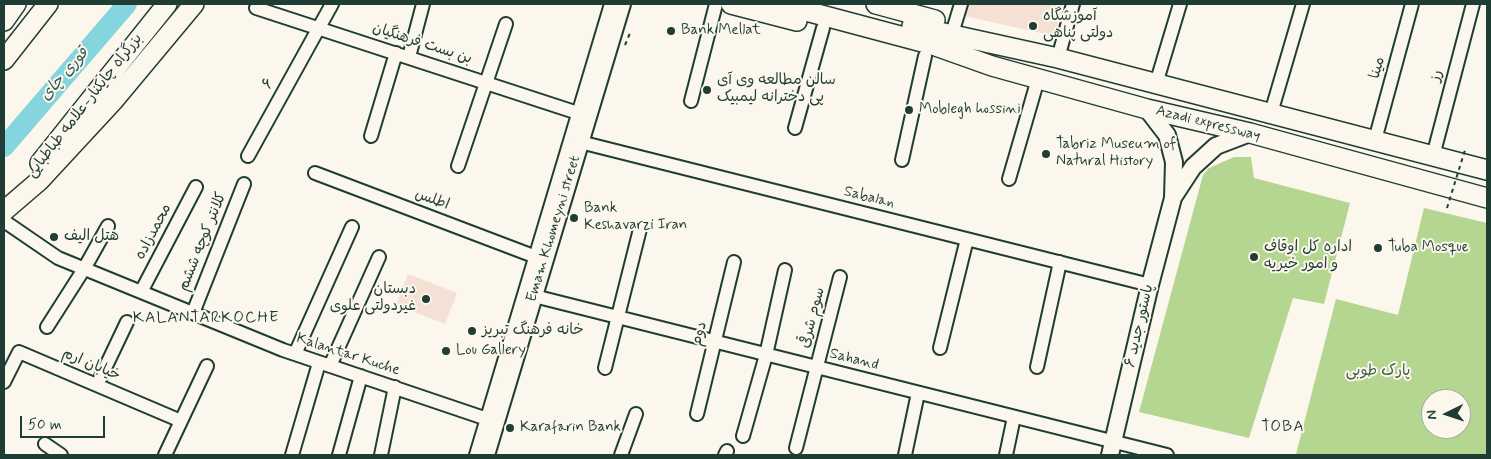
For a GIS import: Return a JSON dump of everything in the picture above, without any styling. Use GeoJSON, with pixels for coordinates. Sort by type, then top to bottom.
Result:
{"type":"FeatureCollection","features":[{"type":"Feature","properties":{"kind":"highway"},"geometry":{"type":"LineString","coordinates":[[4,21],[16,4]]}},
{"type":"Feature","properties":{"kind":"highway"},"geometry":{"type":"LineString","coordinates":[[4,60],[48,4]]}},
{"type":"Feature","properties":{"kind":"highway","name":"بزرگراه چایکنار-علامه طباطبایی"},"geometry":{"type":"LineString","coordinates":[[4,210],[167,4]]}},
{"type":"Feature","properties":{"kind":"highway"},"geometry":{"type":"LineString","coordinates":[[4,210],[39,181],[114,100],[194,4]]}},
{"type":"Feature","properties":{"kind":"highway"},"geometry":{"type":"LineString","coordinates":[[731,4],[768,7],[930,44]]}},
{"type":"Feature","properties":{"kind":"highway"},"geometry":{"type":"LineString","coordinates":[[828,4],[930,44]]}},
{"type":"Feature","properties":{"kind":"highway"},"geometry":{"type":"LineString","coordinates":[[876,4],[954,27],[997,44]]}},
{"type":"Feature","properties":{"kind":"highway"},"geometry":{"type":"LineString","coordinates":[[768,7],[823,28],[930,44]]}},
{"type":"Feature","properties":{"kind":"highway","name":"Azadi expressway"},"geometry":{"type":"LineString","coordinates":[[930,44],[997,44],[1272,113],[1487,170]]}},
{"type":"Feature","properties":{"kind":"highway","name":"Azadi expressway"},"geometry":{"type":"LineString","coordinates":[[930,44],[992,66],[1038,79],[1147,109],[1250,133],[1487,198]]}},
{"type":"Feature","properties":{"kind":"main road","name":"Emam Khomeyni street"},"geometry":{"type":"LineString","coordinates":[[486,455],[492,421],[534,296],[541,259],[580,142],[583,115],[622,4]]}},
{"type":"Feature","properties":{"kind":"main road","name":"پاستور جدید ۶"},"geometry":{"type":"LineString","coordinates":[[1112,449],[1150,285],[1173,198],[1174,162],[1168,135],[1147,109]]}},
{"type":"Feature","properties":{"kind":"main road","name":"پاستور جدید ۶"},"geometry":{"type":"LineString","coordinates":[[1173,198],[1192,167],[1216,146],[1250,133]]}},
{"type":"Feature","properties":{"kind":"street","name":"۶"},"geometry":{"type":"LineString","coordinates":[[248,156],[332,4]]}},
{"type":"Feature","properties":{"kind":"street"},"geometry":{"type":"LineString","coordinates":[[370,136],[423,4]]}},
{"type":"Feature","properties":{"kind":"street"},"geometry":{"type":"LineString","coordinates":[[476,455],[492,421],[541,259],[583,115],[611,4]]}},
{"type":"Feature","properties":{"kind":"street"},"geometry":{"type":"LineString","coordinates":[[691,101],[716,4]]}},
{"type":"Feature","properties":{"kind":"street"},"geometry":{"type":"LineString","coordinates":[[954,27],[962,4]]}},
{"type":"Feature","properties":{"kind":"street"},"geometry":{"type":"LineString","coordinates":[[1058,58],[1073,4]]}},
{"type":"Feature","properties":{"kind":"street"},"geometry":{"type":"LineString","coordinates":[[1156,84],[1180,4]]}},
{"type":"Feature","properties":{"kind":"street"},"geometry":{"type":"LineString","coordinates":[[1272,113],[1303,4]]}},
{"type":"Feature","properties":{"kind":"street","name":"مینا"},"geometry":{"type":"LineString","coordinates":[[1375,140],[1412,4]]}},
{"type":"Feature","properties":{"kind":"street","name":"رز"},"geometry":{"type":"LineString","coordinates":[[1433,156],[1472,4]]}},
{"type":"Feature","properties":{"kind":"street","name":"بن بست فرهنگیان"},"geometry":{"type":"LineString","coordinates":[[256,8],[583,115]]}},
{"type":"Feature","properties":{"kind":"street"},"geometry":{"type":"LineString","coordinates":[[458,166],[506,24]]}},
{"type":"Feature","properties":{"kind":"street"},"geometry":{"type":"LineString","coordinates":[[796,128],[823,28]]}},
{"type":"Feature","properties":{"kind":"street"},"geometry":{"type":"LineString","coordinates":[[902,160],[930,44]]}},
{"type":"Feature","properties":{"kind":"street"},"geometry":{"type":"LineString","coordinates":[[1009,179],[1038,79]]}},
{"type":"Feature","properties":{"kind":"street","name":"Sabalan"},"geometry":{"type":"LineString","coordinates":[[580,142],[1150,285]]}},
{"type":"Feature","properties":{"kind":"street","name":"اطلس"},"geometry":{"type":"LineString","coordinates":[[315,173],[541,259]]}},
{"type":"Feature","properties":{"kind":"street","name":"کلانتر کوچه ششم"},"geometry":{"type":"LineString","coordinates":[[193,313],[244,184]]}},
{"type":"Feature","properties":{"kind":"street","name":"محمدزاده"},"geometry":{"type":"LineString","coordinates":[[141,292],[196,187]]}},
{"type":"Feature","properties":{"kind":"street","name":"Kalantar Kuche"},"geometry":{"type":"LineString","coordinates":[[4,221],[58,258],[84,269],[294,354],[492,421]]}},
{"type":"Feature","properties":{"kind":"street"},"geometry":{"type":"LineString","coordinates":[[47,327],[84,269],[108,226]]}},
{"type":"Feature","properties":{"kind":"street"},"geometry":{"type":"LineString","coordinates":[[294,354],[352,227]]}},
{"type":"Feature","properties":{"kind":"street"},"geometry":{"type":"LineString","coordinates":[[605,368],[640,229]]}},
{"type":"Feature","properties":{"kind":"street"},"geometry":{"type":"LineString","coordinates":[[940,348],[967,239]]}},
{"type":"Feature","properties":{"kind":"street"},"geometry":{"type":"LineString","coordinates":[[292,455],[324,364],[379,257]]}},
{"type":"Feature","properties":{"kind":"street","name":"دوم"},"geometry":{"type":"LineString","coordinates":[[697,414],[734,262]]}},
{"type":"Feature","properties":{"kind":"street"},"geometry":{"type":"LineString","coordinates":[[1037,367],[1060,262]]}},
{"type":"Feature","properties":{"kind":"street"},"geometry":{"type":"LineString","coordinates":[[743,436],[766,354],[785,270]]}},
{"type":"Feature","properties":{"kind":"street","name":"سوم شرقی"},"geometry":{"type":"LineString","coordinates":[[796,448],[840,277]]}},
{"type":"Feature","properties":{"kind":"street","name":"Sahand"},"geometry":{"type":"LineString","coordinates":[[534,296],[1014,417],[1112,449],[1167,455]]}},
{"type":"Feature","properties":{"kind":"street"},"geometry":{"type":"LineString","coordinates":[[97,385],[127,322]]}},
{"type":"Feature","properties":{"kind":"street","name":"خیابان ارم"},"geometry":{"type":"LineString","coordinates":[[4,382],[19,352],[181,420]]}},
{"type":"Feature","properties":{"kind":"street"},"geometry":{"type":"LineString","coordinates":[[165,455],[207,366]]}},
{"type":"Feature","properties":{"kind":"street"},"geometry":{"type":"LineString","coordinates":[[339,455],[362,376]]}},
{"type":"Feature","properties":{"kind":"street"},"geometry":{"type":"LineString","coordinates":[[381,455],[394,387]]}},
{"type":"Feature","properties":{"kind":"street"},"geometry":{"type":"LineString","coordinates":[[905,455],[918,393]]}},
{"type":"Feature","properties":{"kind":"street"},"geometry":{"type":"LineString","coordinates":[[621,455],[636,414]]}},
{"type":"Feature","properties":{"kind":"street"},"geometry":{"type":"LineString","coordinates":[[1006,455],[1014,417]]}},
{"type":"Feature","properties":{"kind":"street"},"geometry":{"type":"LineString","coordinates":[[45,444],[61,455]]}},
{"type":"Feature","properties":{"kind":"path"},"geometry":{"type":"LineString","coordinates":[[1447,208],[1465,150]]}},
{"type":"Feature","properties":{"kind":"shaded area","name":"آموزشگاه دولتی پناهی"},"geometry":{"type":"Polygon","coordinates":[[[967,4],[1064,4],[1054,36],[964,16],[967,4]]]}},
{"type":"Feature","properties":{"kind":"shaded area","name":"دبستان غیردولتی علوی"},"geometry":{"type":"Polygon","coordinates":[[[408,274],[457,293],[445,324],[396,305],[408,274]]]}},
{"type":"Feature","properties":{"kind":"green space"},"geometry":{"type":"Polygon","coordinates":[[[1234,157],[1251,157],[1254,178],[1350,203],[1324,304],[1293,298],[1249,438],[1139,412],[1203,175],[1209,168],[1234,157]]]}},
{"type":"Feature","properties":{"kind":"green space","name":"پارک طوبی"},"geometry":{"type":"Polygon","coordinates":[[[1424,208],[1487,223],[1487,455],[1296,454],[1336,299],[1398,315],[1424,208]]]}},
{"type":"Feature","properties":{"kind":"waterway","name":"قوری چای"},"geometry":{"type":"LineString","coordinates":[[4,147],[127,4]]}},
{"type":"Feature","properties":{"kind":"place","name":"آموزشگاه دولتی پناهی"},"geometry":{"type":"Point","coordinates":[1033,26]}},
{"type":"Feature","properties":{"kind":"place","name":"Bank Mellat"},"geometry":{"type":"Point","coordinates":[671,31]}},
{"type":"Feature","properties":{"kind":"place","name":"سالن مطالعه وی آی پی دخترانه لیمبیک"},"geometry":{"type":"Point","coordinates":[707,90]}},
{"type":"Feature","properties":{"kind":"place","name":"Moblegh hossini"},"geometry":{"type":"Point","coordinates":[909,110]}},
{"type":"Feature","properties":{"kind":"place","name":"Tabriz Museum of Natural History"},"geometry":{"type":"Point","coordinates":[1046,154]}},
{"type":"Feature","properties":{"kind":"place","name":"Bank Keshavarzi Iran"},"geometry":{"type":"Point","coordinates":[574,218]}},
{"type":"Feature","properties":{"kind":"place","name":"هتل الیف"},"geometry":{"type":"Point","coordinates":[54,237]}},
{"type":"Feature","properties":{"kind":"place","name":"Tuba Mosque"},"geometry":{"type":"Point","coordinates":[1378,248]}},
{"type":"Feature","properties":{"kind":"place","name":"اداره کل اوقاف و امور خیریه"},"geometry":{"type":"Point","coordinates":[1254,257]}},
{"type":"Feature","properties":{"kind":"place","name":"دبستان غیردولتی علوی"},"geometry":{"type":"Point","coordinates":[426,299]}},
{"type":"Feature","properties":{"kind":"place","name":"خانه فرهنگ تبریز"},"geometry":{"type":"Point","coordinates":[472,331]}},
{"type":"Feature","properties":{"kind":"place","name":"Lou Gallery"},"geometry":{"type":"Point","coordinates":[446,351]}},
{"type":"Feature","properties":{"kind":"place","name":"Karafarin Bank"},"geometry":{"type":"Point","coordinates":[510,428]}},
{"type":"Feature","properties":{"kind":"district","name":"KALANTARKOCHE"},"geometry":{"type":"Point","coordinates":[206,319]}},
{"type":"Feature","properties":{"kind":"district","name":"TOBA"},"geometry":{"type":"Point","coordinates":[1283,428]}}]}
